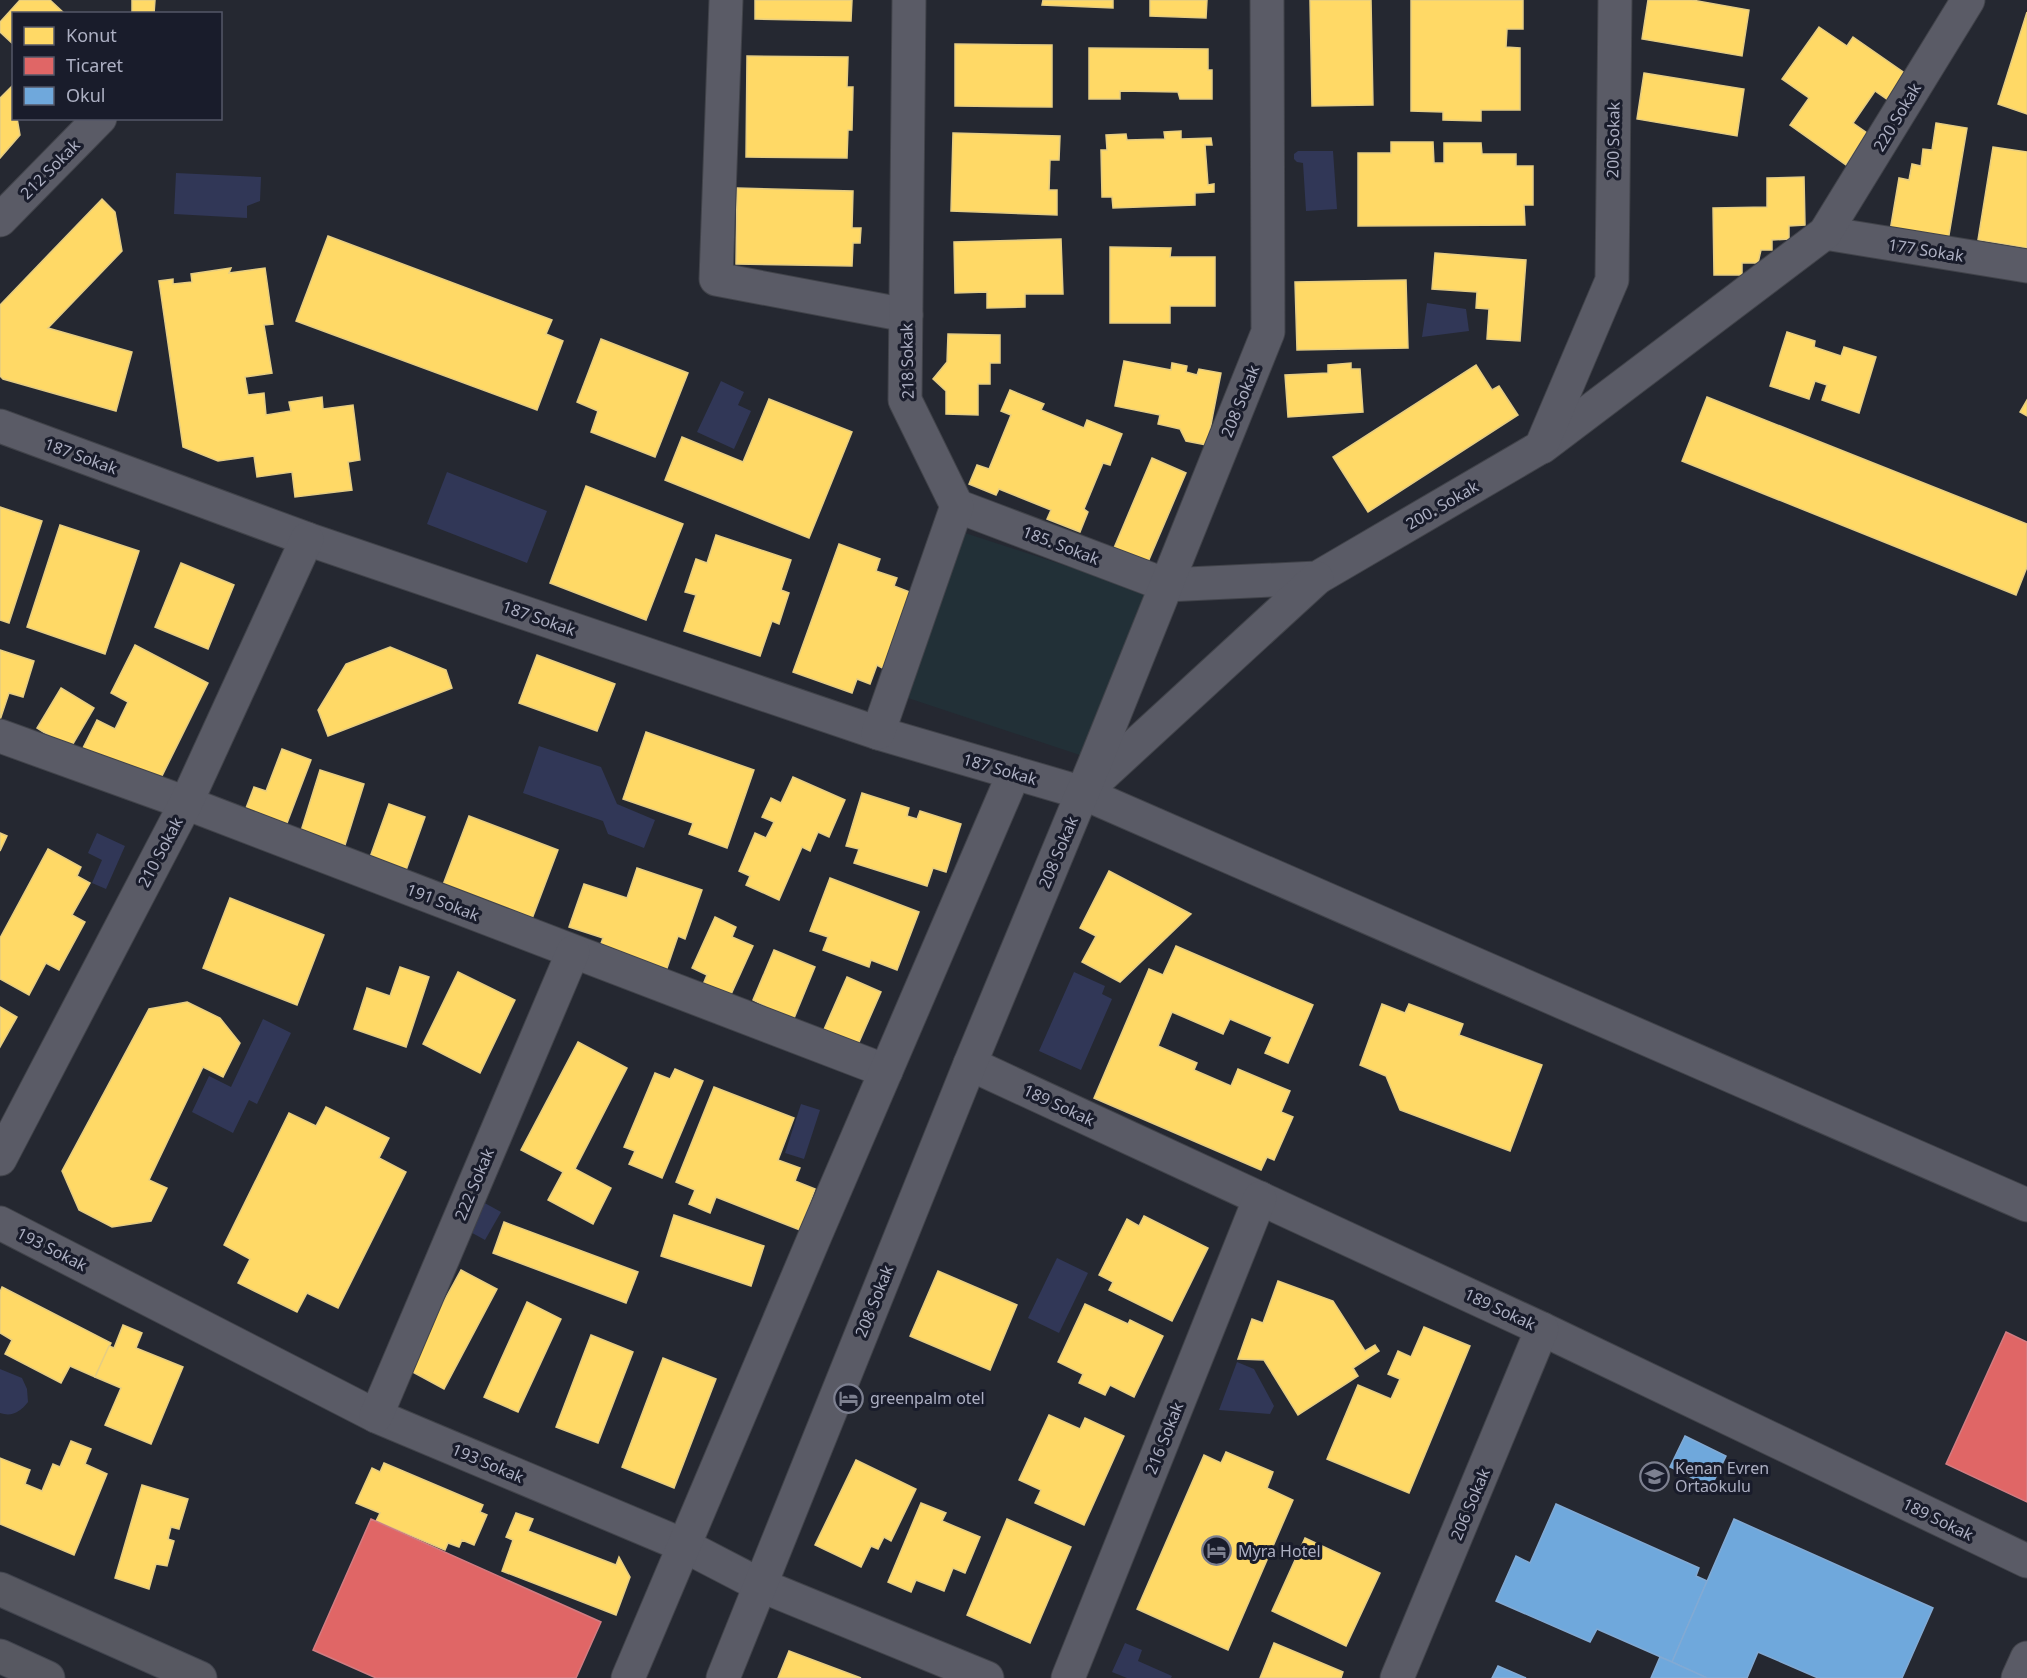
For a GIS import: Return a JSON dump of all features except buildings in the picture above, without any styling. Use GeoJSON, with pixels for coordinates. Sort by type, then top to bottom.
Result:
{"type":"FeatureCollection","features":[{"type":"Feature","properties":{"kind":"main road"},"geometry":{"type":"LineString","coordinates":[[0,1589],[200,1678]]}},
{"type":"Feature","properties":{"kind":"main road"},"geometry":{"type":"LineString","coordinates":[[0,1656],[48,1678]]}},
{"type":"Feature","properties":{"kind":"street"},"geometry":{"type":"LineString","coordinates":[[726,0],[716,279],[906,315]]}},
{"type":"Feature","properties":{"kind":"street","name":"218 Sokak"},"geometry":{"type":"LineString","coordinates":[[909,0],[904,400],[957,506]]}},
{"type":"Feature","properties":{"kind":"street","name":"208 Sokak"},"geometry":{"type":"LineString","coordinates":[[723,1678],[1268,332],[1267,0]]}},
{"type":"Feature","properties":{"kind":"street","name":"200 Sokak"},"geometry":{"type":"LineString","coordinates":[[1541,447],[1612,280],[1615,0]]}},
{"type":"Feature","properties":{"kind":"street","name":"220 Sokak"},"geometry":{"type":"LineString","coordinates":[[1826,233],[1968,0]]}},
{"type":"Feature","properties":{"kind":"street","name":"212 Sokak"},"geometry":{"type":"LineString","coordinates":[[0,220],[98,120]]}},
{"type":"Feature","properties":{"kind":"street","name":"200. Sokak"},"geometry":{"type":"LineString","coordinates":[[1166,585],[1317,578],[1541,447],[1826,233]]}},
{"type":"Feature","properties":{"kind":"street","name":"177 Sokak"},"geometry":{"type":"LineString","coordinates":[[1826,233],[2027,266]]}},
{"type":"Feature","properties":{"kind":"street","name":"187 Sokak"},"geometry":{"type":"LineString","coordinates":[[0,426],[307,539],[878,733],[1083,793],[2027,1205]]}},
{"type":"Feature","properties":{"kind":"street"},"geometry":{"type":"LineString","coordinates":[[878,733],[957,506]]}},
{"type":"Feature","properties":{"kind":"street","name":"185. Sokak"},"geometry":{"type":"LineString","coordinates":[[957,506],[1166,585]]}},
{"type":"Feature","properties":{"kind":"street","name":"210 Sokak"},"geometry":{"type":"LineString","coordinates":[[0,1160],[186,803],[307,539]]}},
{"type":"Feature","properties":{"kind":"street"},"geometry":{"type":"LineString","coordinates":[[1083,793],[1317,578]]}},
{"type":"Feature","properties":{"kind":"street","name":"191 Sokak"},"geometry":{"type":"LineString","coordinates":[[0,736],[186,803],[885,1071]]}},
{"type":"Feature","properties":{"kind":"street"},"geometry":{"type":"LineString","coordinates":[[628,1678],[1014,773]]}},
{"type":"Feature","properties":{"kind":"street","name":"222 Sokak"},"geometry":{"type":"LineString","coordinates":[[376,1416],[573,952]]}},
{"type":"Feature","properties":{"kind":"street","name":"189 Sokak"},"geometry":{"type":"LineString","coordinates":[[970,1064],[1542,1329],[2027,1561]]}},
{"type":"Feature","properties":{"kind":"street","name":"216 Sokak"},"geometry":{"type":"LineString","coordinates":[[1068,1678],[1260,1198]]}},
{"type":"Feature","properties":{"kind":"street","name":"193 Sokak"},"geometry":{"type":"LineString","coordinates":[[0,1223],[376,1416],[683,1545],[760,1585],[987,1678]]}},
{"type":"Feature","properties":{"kind":"street","name":"206 Sokak"},"geometry":{"type":"LineString","coordinates":[[1398,1678],[1542,1329]]}},
{"type":"Feature","properties":{"kind":"street"},"geometry":{"type":"LineString","coordinates":[[2018,1678],[2027,1658]]}},
{"type":"Feature","properties":{"kind":"shaded area"},"geometry":{"type":"Polygon","coordinates":[[[962,532],[1146,592],[1092,759],[908,698],[962,532]]]}},
{"type":"Feature","properties":{"kind":"water"},"geometry":{"type":"Polygon","coordinates":[[[1298,151],[1333,151],[1337,209],[1306,211],[1303,163],[1294,159],[1294,154],[1298,151]]]}},
{"type":"Feature","properties":{"kind":"water"},"geometry":{"type":"Polygon","coordinates":[[[176,173],[261,177],[260,201],[247,206],[247,218],[174,214],[176,173]]]}},
{"type":"Feature","properties":{"kind":"water"},"geometry":{"type":"Polygon","coordinates":[[[1427,303],[1466,309],[1469,331],[1422,337],[1427,303]]]}},
{"type":"Feature","properties":{"kind":"water"},"geometry":{"type":"Polygon","coordinates":[[[721,381],[744,392],[738,405],[751,411],[734,449],[697,432],[721,381]]]}},
{"type":"Feature","properties":{"kind":"water"},"geometry":{"type":"Polygon","coordinates":[[[447,472],[547,511],[527,563],[427,524],[447,472]]]}},
{"type":"Feature","properties":{"kind":"water"},"geometry":{"type":"Polygon","coordinates":[[[539,746],[601,767],[617,804],[655,820],[644,848],[608,834],[603,821],[523,793],[539,746]]]}},
{"type":"Feature","properties":{"kind":"water"},"geometry":{"type":"Polygon","coordinates":[[[97,833],[125,846],[106,889],[92,883],[102,860],[88,853],[97,833]]]}},
{"type":"Feature","properties":{"kind":"water"},"geometry":{"type":"Polygon","coordinates":[[[1074,972],[1105,986],[1102,994],[1112,999],[1081,1070],[1039,1051],[1074,972]]]}},
{"type":"Feature","properties":{"kind":"water"},"geometry":{"type":"Polygon","coordinates":[[[263,1019],[291,1033],[257,1104],[249,1100],[233,1133],[192,1112],[209,1076],[231,1087],[263,1019]]]}},
{"type":"Feature","properties":{"kind":"water"},"geometry":{"type":"Polygon","coordinates":[[[801,1104],[820,1110],[804,1159],[785,1153],[801,1104]]]}},
{"type":"Feature","properties":{"kind":"water"},"geometry":{"type":"Polygon","coordinates":[[[481,1201],[501,1212],[485,1240],[465,1229],[481,1201]]]}},
{"type":"Feature","properties":{"kind":"water"},"geometry":{"type":"Polygon","coordinates":[[[1057,1258],[1088,1273],[1059,1333],[1028,1318],[1057,1258]]]}},
{"type":"Feature","properties":{"kind":"water"},"geometry":{"type":"Polygon","coordinates":[[[1237,1362],[1254,1369],[1274,1406],[1270,1414],[1219,1410],[1237,1362]]]}},
{"type":"Feature","properties":{"kind":"water"},"geometry":{"type":"Polygon","coordinates":[[[0,1369],[22,1378],[27,1389],[28,1402],[12,1414],[0,1413],[0,1369]]]}},
{"type":"Feature","properties":{"kind":"water"},"geometry":{"type":"Polygon","coordinates":[[[1125,1643],[1142,1650],[1138,1661],[1172,1676],[1171,1678],[1127,1678],[1112,1672],[1125,1643]]]}},
{"type":"Feature","properties":{"kind":"place","name":"greenpalm otel"},"geometry":{"type":"Point","coordinates":[849,1398]}},
{"type":"Feature","properties":{"kind":"place","name":"Kenan Evren Ortaokulu"},"geometry":{"type":"Point","coordinates":[1654,1477]}},
{"type":"Feature","properties":{"kind":"place","name":"Myra Hotel"},"geometry":{"type":"Point","coordinates":[1217,1551]}}]}
